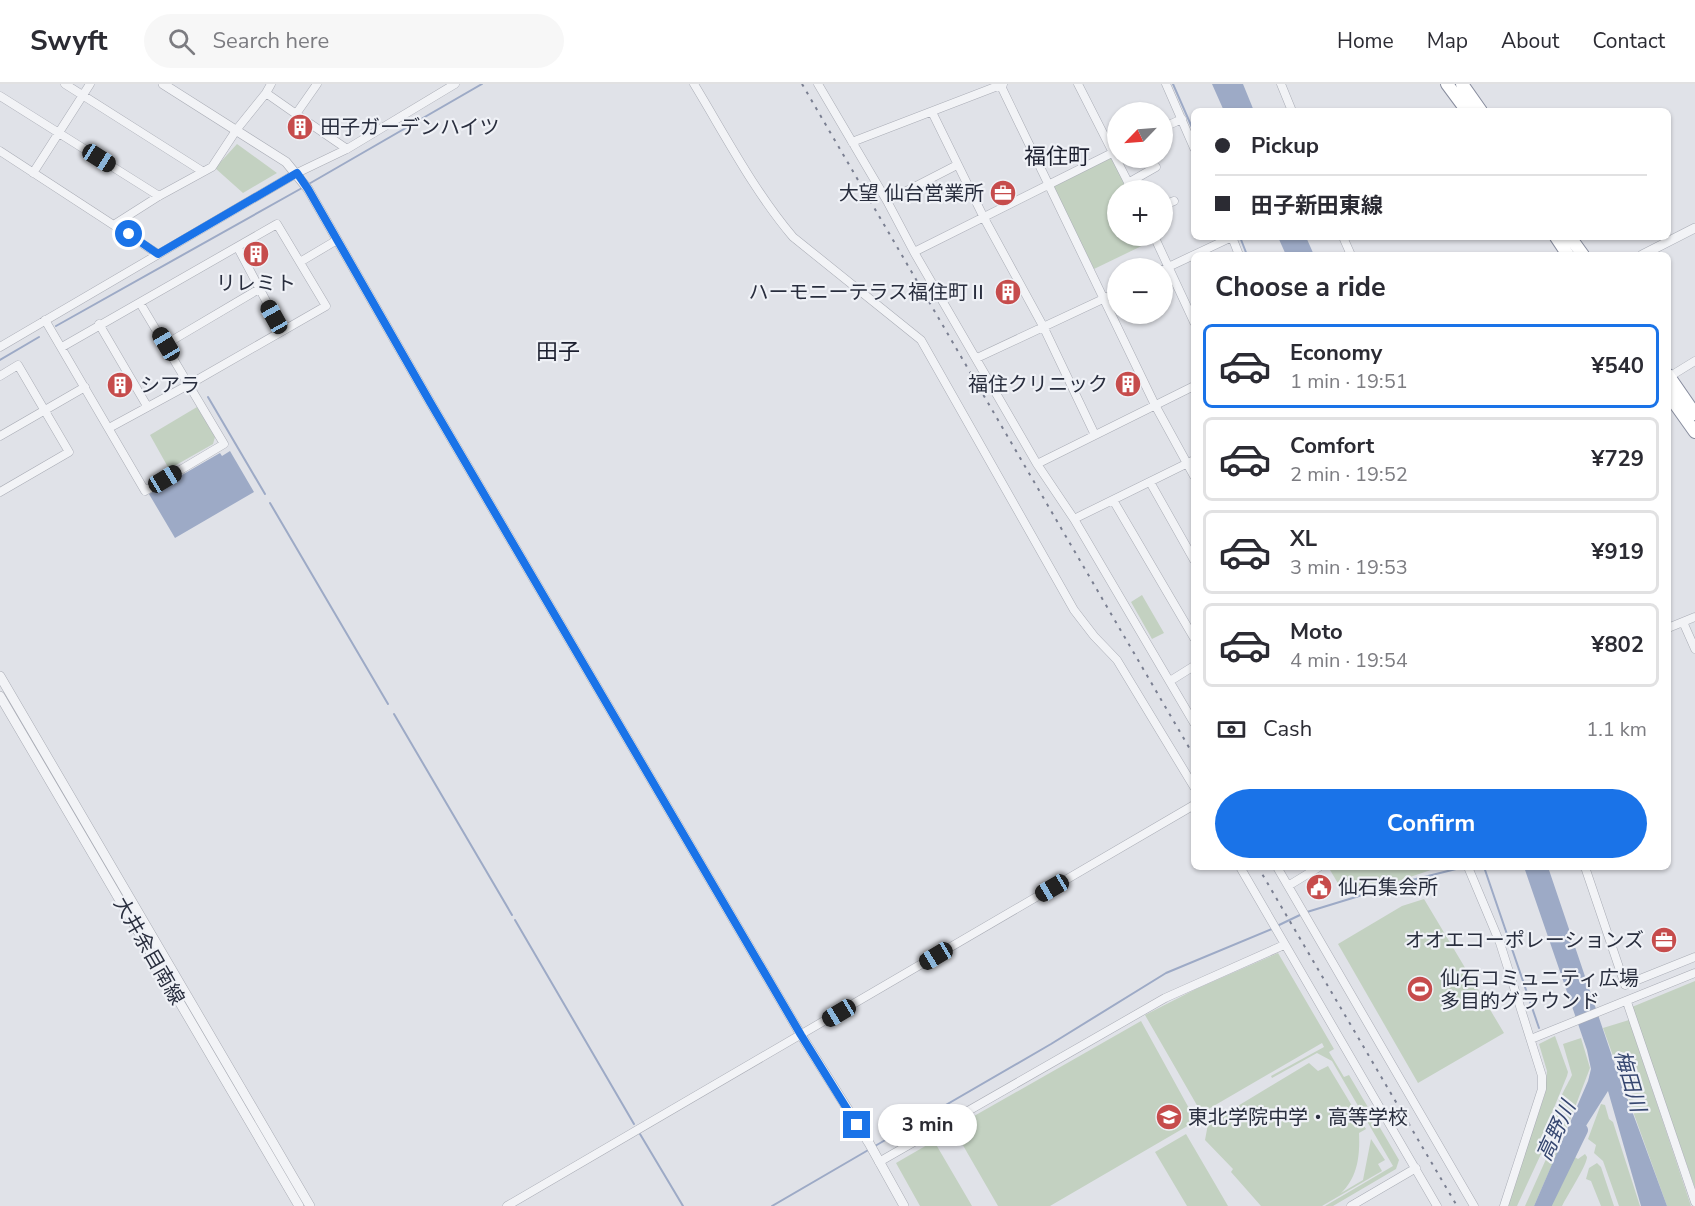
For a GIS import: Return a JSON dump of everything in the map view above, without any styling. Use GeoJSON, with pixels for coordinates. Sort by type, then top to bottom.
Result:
{"type":"FeatureCollection","features":[{"type":"Feature","properties":{"kind":"highway"},"geometry":{"type":"LineString","coordinates":[[1448,84],[1465,108]]}},
{"type":"Feature","properties":{"kind":"highway"},"geometry":{"type":"LineString","coordinates":[[1465,85],[1479,108]]}},
{"type":"Feature","properties":{"kind":"highway"},"geometry":{"type":"LineString","coordinates":[[1671,380],[1695,414]]}},
{"type":"Feature","properties":{"kind":"highway"},"geometry":{"type":"LineString","coordinates":[[1671,398],[1695,432]]}},
{"type":"Feature","properties":{"kind":"street"},"geometry":{"type":"LineString","coordinates":[[65,84],[202,171]]}},
{"type":"Feature","properties":{"kind":"street"},"geometry":{"type":"LineString","coordinates":[[33,173],[90,84]]}},
{"type":"Feature","properties":{"kind":"street"},"geometry":{"type":"LineString","coordinates":[[163,84],[286,162],[305,185],[801,1035],[869,1143],[904,1206]]}},
{"type":"Feature","properties":{"kind":"street"},"geometry":{"type":"LineString","coordinates":[[115,224],[159,196],[212,167],[271,84]]}},
{"type":"Feature","properties":{"kind":"street"},"geometry":{"type":"LineString","coordinates":[[296,114],[317,84]]}},
{"type":"Feature","properties":{"kind":"street"},"geometry":{"type":"LineString","coordinates":[[694,84],[751,178],[793,237],[921,340],[1074,610],[1116,660],[1191,782]]}},
{"type":"Feature","properties":{"kind":"street"},"geometry":{"type":"LineString","coordinates":[[818,84],[1037,464],[1074,519],[1191,718]]}},
{"type":"Feature","properties":{"kind":"street"},"geometry":{"type":"LineString","coordinates":[[852,142],[1001,84],[1155,405],[1190,462],[1074,519]]}},
{"type":"Feature","properties":{"kind":"street"},"geometry":{"type":"LineString","coordinates":[[1078,84],[1107,137]]}},
{"type":"Feature","properties":{"kind":"street"},"geometry":{"type":"LineString","coordinates":[[1166,84],[1191,141]]}},
{"type":"Feature","properties":{"kind":"street"},"geometry":{"type":"LineString","coordinates":[[1281,84],[1291,108]]}},
{"type":"Feature","properties":{"kind":"street"},"geometry":{"type":"LineString","coordinates":[[0,347],[297,173],[347,149],[451,85]]}},
{"type":"Feature","properties":{"kind":"street"},"geometry":{"type":"LineString","coordinates":[[266,93],[347,149]]}},
{"type":"Feature","properties":{"kind":"street"},"geometry":{"type":"LineString","coordinates":[[0,96],[159,196]]}},
{"type":"Feature","properties":{"kind":"street"},"geometry":{"type":"LineString","coordinates":[[932,112],[1095,435]]}},
{"type":"Feature","properties":{"kind":"street"},"geometry":{"type":"LineString","coordinates":[[1173,123],[1182,119]]}},
{"type":"Feature","properties":{"kind":"street"},"geometry":{"type":"LineString","coordinates":[[0,151],[158,254]]}},
{"type":"Feature","properties":{"kind":"street"},"geometry":{"type":"LineString","coordinates":[[914,252],[1107,155]]}},
{"type":"Feature","properties":{"kind":"street"},"geometry":{"type":"LineString","coordinates":[[887,201],[957,165]]}},
{"type":"Feature","properties":{"kind":"street"},"geometry":{"type":"LineString","coordinates":[[1139,180],[1155,168]]}},
{"type":"Feature","properties":{"kind":"street"},"geometry":{"type":"LineString","coordinates":[[62,347],[277,224],[326,306],[108,428]]}},
{"type":"Feature","properties":{"kind":"street"},"geometry":{"type":"LineString","coordinates":[[1648,252],[1695,228]]}},
{"type":"Feature","properties":{"kind":"street"},"geometry":{"type":"LineString","coordinates":[[300,262],[337,240]]}},
{"type":"Feature","properties":{"kind":"street"},"geometry":{"type":"LineString","coordinates":[[1200,252],[1226,240]]}},
{"type":"Feature","properties":{"kind":"street"},"geometry":{"type":"LineString","coordinates":[[238,248],[282,331]]}},
{"type":"Feature","properties":{"kind":"street"},"geometry":{"type":"LineString","coordinates":[[1173,264],[1191,256]]}},
{"type":"Feature","properties":{"kind":"street"},"geometry":{"type":"LineString","coordinates":[[1173,283],[1191,316]]}},
{"type":"Feature","properties":{"kind":"street"},"geometry":{"type":"LineString","coordinates":[[166,344],[259,289]]}},
{"type":"Feature","properties":{"kind":"street"},"geometry":{"type":"LineString","coordinates":[[977,358],[1107,297]]}},
{"type":"Feature","properties":{"kind":"street"},"geometry":{"type":"LineString","coordinates":[[45,320],[145,491],[224,444],[140,303]]}},
{"type":"Feature","properties":{"kind":"street"},"geometry":{"type":"LineString","coordinates":[[99,324],[147,406]]}},
{"type":"Feature","properties":{"kind":"street"},"geometry":{"type":"LineString","coordinates":[[1671,374],[1695,360]]}},
{"type":"Feature","properties":{"kind":"street"},"geometry":{"type":"LineString","coordinates":[[0,376],[18,365],[69,452],[0,492]]}},
{"type":"Feature","properties":{"kind":"street"},"geometry":{"type":"LineString","coordinates":[[0,436],[85,387]]}},
{"type":"Feature","properties":{"kind":"street"},"geometry":{"type":"LineString","coordinates":[[1037,464],[1191,387]]}},
{"type":"Feature","properties":{"kind":"street"},"geometry":{"type":"LineString","coordinates":[[1150,482],[1191,555]]}},
{"type":"Feature","properties":{"kind":"street"},"geometry":{"type":"LineString","coordinates":[[1113,500],[1191,633]]}},
{"type":"Feature","properties":{"kind":"street"},"geometry":{"type":"LineString","coordinates":[[1671,627],[1695,617]]}},
{"type":"Feature","properties":{"kind":"street"},"geometry":{"type":"LineString","coordinates":[[1683,622],[1695,648]]}},
{"type":"Feature","properties":{"kind":"street"},"geometry":{"type":"LineString","coordinates":[[1170,681],[1191,668]]}},
{"type":"Feature","properties":{"kind":"street"},"geometry":{"type":"LineString","coordinates":[[0,676],[310,1206]]}},
{"type":"Feature","properties":{"kind":"street","name":"大井余目南線"},"geometry":{"type":"LineString","coordinates":[[0,696],[299,1206]]}},
{"type":"Feature","properties":{"kind":"street"},"geometry":{"type":"LineString","coordinates":[[507,1206],[1191,807]]}},
{"type":"Feature","properties":{"kind":"street"},"geometry":{"type":"LineString","coordinates":[[1242,870],[1437,1206]]}},
{"type":"Feature","properties":{"kind":"street"},"geometry":{"type":"LineString","coordinates":[[1279,870],[1474,1206]]}},
{"type":"Feature","properties":{"kind":"street"},"geometry":{"type":"LineString","coordinates":[[1288,886],[1313,870]]}},
{"type":"Feature","properties":{"kind":"street"},"geometry":{"type":"LineString","coordinates":[[1469,870],[1500,943],[1542,1076],[1542,1089],[1504,1206]]}},
{"type":"Feature","properties":{"kind":"street"},"geometry":{"type":"LineString","coordinates":[[1586,870],[1625,985],[1695,957]]}},
{"type":"Feature","properties":{"kind":"street"},"geometry":{"type":"LineString","coordinates":[[879,1162],[1165,998],[1284,945]]}},
{"type":"Feature","properties":{"kind":"street"},"geometry":{"type":"LineString","coordinates":[[1531,1039],[1695,973]]}},
{"type":"Feature","properties":{"kind":"street"},"geometry":{"type":"LineString","coordinates":[[1627,1002],[1695,1202]]}},
{"type":"Feature","properties":{"kind":"street"},"geometry":{"type":"LineString","coordinates":[[1351,1206],[1416,1168]]}},
{"type":"Feature","properties":{"kind":"green space"},"geometry":{"type":"Polygon","coordinates":[[[237,144],[277,173],[243,193],[215,168],[237,144]]]}},
{"type":"Feature","properties":{"kind":"green space"},"geometry":{"type":"Polygon","coordinates":[[[1107,160],[1107,168],[1118,168],[1124,180],[1107,180],[1107,246],[1142,246],[1117,258],[1107,258],[1107,263],[1094,269],[1053,186],[1107,160]]]}},
{"type":"Feature","properties":{"kind":"green space"},"geometry":{"type":"Polygon","coordinates":[[[197,407],[215,437],[213,444],[169,469],[150,435],[197,407]]]}},
{"type":"Feature","properties":{"kind":"green space"},"geometry":{"type":"Polygon","coordinates":[[[1142,595],[1164,633],[1152,639],[1131,602],[1142,595]]]}},
{"type":"Feature","properties":{"kind":"green space"},"geometry":{"type":"Polygon","coordinates":[[[1330,870],[1431,870],[1395,882],[1342,890],[1330,870]]]}},
{"type":"Feature","properties":{"kind":"green space","name":"仙石コミュニティ広場 多目的グラウンド"},"geometry":{"type":"Polygon","coordinates":[[[1424,899],[1504,1033],[1418,1083],[1338,944],[1402,906],[1424,899]]]}},
{"type":"Feature","properties":{"kind":"green space"},"geometry":{"type":"Polygon","coordinates":[[[1278,953],[1334,1049],[1329,1052],[1344,1077],[1349,1075],[1399,1160],[1396,1169],[1333,1206],[1325,1206],[1393,1166],[1332,1061],[1317,1053],[1272,1078],[1271,1076],[1324,1047],[1322,1043],[1205,1111],[1208,1116],[1202,1114],[1145,1015],[1196,989],[1278,953]]]}},
{"type":"Feature","properties":{"kind":"green space"},"geometry":{"type":"Polygon","coordinates":[[[1695,981],[1695,1188],[1632,1007],[1695,981]]]}},
{"type":"Feature","properties":{"kind":"green space"},"geometry":{"type":"Polygon","coordinates":[[[1629,1020],[1691,1206],[1667,1206],[1603,1028],[1629,1020]]]}},
{"type":"Feature","properties":{"kind":"green space"},"geometry":{"type":"Polygon","coordinates":[[[1141,1021],[1196,1121],[1050,1206],[998,1206],[953,1128],[1141,1021]]]}},
{"type":"Feature","properties":{"kind":"green space"},"geometry":{"type":"Polygon","coordinates":[[[1555,1036],[1568,1072],[1567,1076],[1551,1115],[1547,1141],[1517,1206],[1507,1206],[1545,1094],[1547,1071],[1539,1044],[1555,1036]]]}},
{"type":"Feature","properties":{"kind":"green space"},"geometry":{"type":"Polygon","coordinates":[[[1581,1038],[1590,1068],[1567,1128],[1561,1133],[1555,1120],[1556,1112],[1572,1075],[1563,1044],[1581,1038]]]}},
{"type":"Feature","properties":{"kind":"green space"},"geometry":{"type":"Polygon","coordinates":[[[1309,1063],[1318,1071],[1328,1066],[1366,1129],[1359,1133],[1358,1157],[1354,1173],[1341,1193],[1363,1180],[1371,1139],[1385,1160],[1378,1164],[1382,1171],[1322,1206],[1261,1206],[1231,1172],[1233,1169],[1205,1140],[1208,1124],[1309,1063]]]}},
{"type":"Feature","properties":{"kind":"green space"},"geometry":{"type":"Polygon","coordinates":[[[1601,1104],[1605,1105],[1609,1119],[1613,1122],[1640,1206],[1619,1206],[1603,1161],[1594,1153],[1596,1145],[1588,1139],[1601,1104]]]}},
{"type":"Feature","properties":{"kind":"green space"},"geometry":{"type":"Polygon","coordinates":[[[1186,1134],[1228,1206],[1187,1206],[1155,1152],[1186,1134]]]}},
{"type":"Feature","properties":{"kind":"green space"},"geometry":{"type":"Polygon","coordinates":[[[934,1141],[972,1206],[920,1206],[896,1163],[934,1141]]]}},
{"type":"Feature","properties":{"kind":"green space"},"geometry":{"type":"Polygon","coordinates":[[[1551,1148],[1558,1151],[1534,1206],[1525,1206],[1551,1148]]]}},
{"type":"Feature","properties":{"kind":"green space"},"geometry":{"type":"Polygon","coordinates":[[[1585,1154],[1587,1157],[1584,1167],[1562,1206],[1546,1206],[1571,1155],[1578,1159],[1585,1154]]]}},
{"type":"Feature","properties":{"kind":"green space"},"geometry":{"type":"Polygon","coordinates":[[[1597,1163],[1601,1167],[1614,1206],[1601,1206],[1591,1181],[1586,1179],[1589,1168],[1597,1163]]]}},
{"type":"Feature","properties":{"kind":"water"},"geometry":{"type":"Polygon","coordinates":[[[1212,84],[1243,84],[1253,108],[1223,108],[1212,84]]]}},
{"type":"Feature","properties":{"kind":"water"},"geometry":{"type":"Polygon","coordinates":[[[1279,240],[1307,240],[1313,252],[1285,252],[1279,240]]]}},
{"type":"Feature","properties":{"kind":"water"},"geometry":{"type":"Polygon","coordinates":[[[230,451],[254,492],[175,538],[149,494],[220,453],[222,456],[230,451]]]}},
{"type":"Feature","properties":{"kind":"water"},"geometry":{"type":"Polygon","coordinates":[[[1525,870],[1549,870],[1614,1062],[1667,1206],[1641,1206],[1608,1091],[1560,1167],[1542,1206],[1534,1206],[1588,1081],[1591,1069],[1587,1050],[1525,870]]]}},
{"type":"Feature","properties":{"kind":"waterway"},"geometry":{"type":"LineString","coordinates":[[307,185],[482,84]]}},
{"type":"Feature","properties":{"kind":"waterway"},"geometry":{"type":"LineString","coordinates":[[1173,84],[1191,125]]}},
{"type":"Feature","properties":{"kind":"waterway"},"geometry":{"type":"LineString","coordinates":[[56,326],[302,188]]}},
{"type":"Feature","properties":{"kind":"waterway"},"geometry":{"type":"LineString","coordinates":[[1241,240],[1246,252]]}},
{"type":"Feature","properties":{"kind":"waterway"},"geometry":{"type":"LineString","coordinates":[[0,360],[39,337]]}},
{"type":"Feature","properties":{"kind":"waterway"},"geometry":{"type":"LineString","coordinates":[[208,397],[265,494]]}},
{"type":"Feature","properties":{"kind":"waterway"},"geometry":{"type":"LineString","coordinates":[[270,503],[388,704]]}},
{"type":"Feature","properties":{"kind":"waterway"},"geometry":{"type":"LineString","coordinates":[[394,714],[512,915]]}},
{"type":"Feature","properties":{"kind":"waterway"},"geometry":{"type":"LineString","coordinates":[[1307,912],[1452,870]]}},
{"type":"Feature","properties":{"kind":"waterway"},"geometry":{"type":"LineString","coordinates":[[1485,870],[1539,1028]]}},
{"type":"Feature","properties":{"kind":"waterway"},"geometry":{"type":"LineString","coordinates":[[1277,926],[1302,914]]}},
{"type":"Feature","properties":{"kind":"waterway"},"geometry":{"type":"LineString","coordinates":[[515,920],[634,1124]]}},
{"type":"Feature","properties":{"kind":"waterway"},"geometry":{"type":"LineString","coordinates":[[875,1146],[1051,1044],[1166,973],[1272,929]]}},
{"type":"Feature","properties":{"kind":"waterway","name":"高野川"},"geometry":{"type":"LineString","coordinates":[[1544,1206],[1581,1130]]}},
{"type":"Feature","properties":{"kind":"waterway"},"geometry":{"type":"LineString","coordinates":[[640,1134],[683,1206]]}},
{"type":"Feature","properties":{"kind":"waterway"},"geometry":{"type":"LineString","coordinates":[[772,1206],[870,1149]]}},
{"type":"Feature","properties":{"kind":"railway"},"geometry":{"type":"LineString","coordinates":[[802,84],[1191,751]]}},
{"type":"Feature","properties":{"kind":"railway"},"geometry":{"type":"LineString","coordinates":[[1260,870],[1457,1206]]}},
{"type":"Feature","properties":{"kind":"place","name":"田子ガーデンハイツ"},"geometry":{"type":"Point","coordinates":[300,127]}},
{"type":"Feature","properties":{"kind":"place","name":"大望 仙台営業所"},"geometry":{"type":"Point","coordinates":[1003,193]}},
{"type":"Feature","properties":{"kind":"place","name":"リレミト"},"geometry":{"type":"Point","coordinates":[256,254]}},
{"type":"Feature","properties":{"kind":"place","name":"ハーモニーテラス福住町Ⅱ"},"geometry":{"type":"Point","coordinates":[1008,292]}},
{"type":"Feature","properties":{"kind":"place","name":"福住クリニック"},"geometry":{"type":"Point","coordinates":[1128,384]}},
{"type":"Feature","properties":{"kind":"place","name":"シアラ"},"geometry":{"type":"Point","coordinates":[120,385]}},
{"type":"Feature","properties":{"kind":"place","name":"仙石集会所"},"geometry":{"type":"Point","coordinates":[1319,887]}},
{"type":"Feature","properties":{"kind":"place","name":"オオエコーポレーションズ"},"geometry":{"type":"Point","coordinates":[1664,940]}},
{"type":"Feature","properties":{"kind":"place","name":"仙石コミュニティ広場 多目的グラウンド"},"geometry":{"type":"Point","coordinates":[1420,989]}},
{"type":"Feature","properties":{"kind":"place","name":"東北学院中学・高等学校"},"geometry":{"type":"Point","coordinates":[1169,1117]}},
{"type":"Feature","properties":{"kind":"district","name":"福住町"},"geometry":{"type":"Point","coordinates":[1057,157]}},
{"type":"Feature","properties":{"kind":"district","name":"田子"},"geometry":{"type":"Point","coordinates":[558,352]}},
{"type":"Feature","properties":{"kind":"route"},"geometry":{"type":"LineString","coordinates":[[129,234],[158,254],[297,173],[801,1035],[857,1125]]}},
{"type":"Feature","properties":{"kind":"water label","name":"梅田川"},"geometry":{"type":"Point","coordinates":[1630,1081]}}]}
